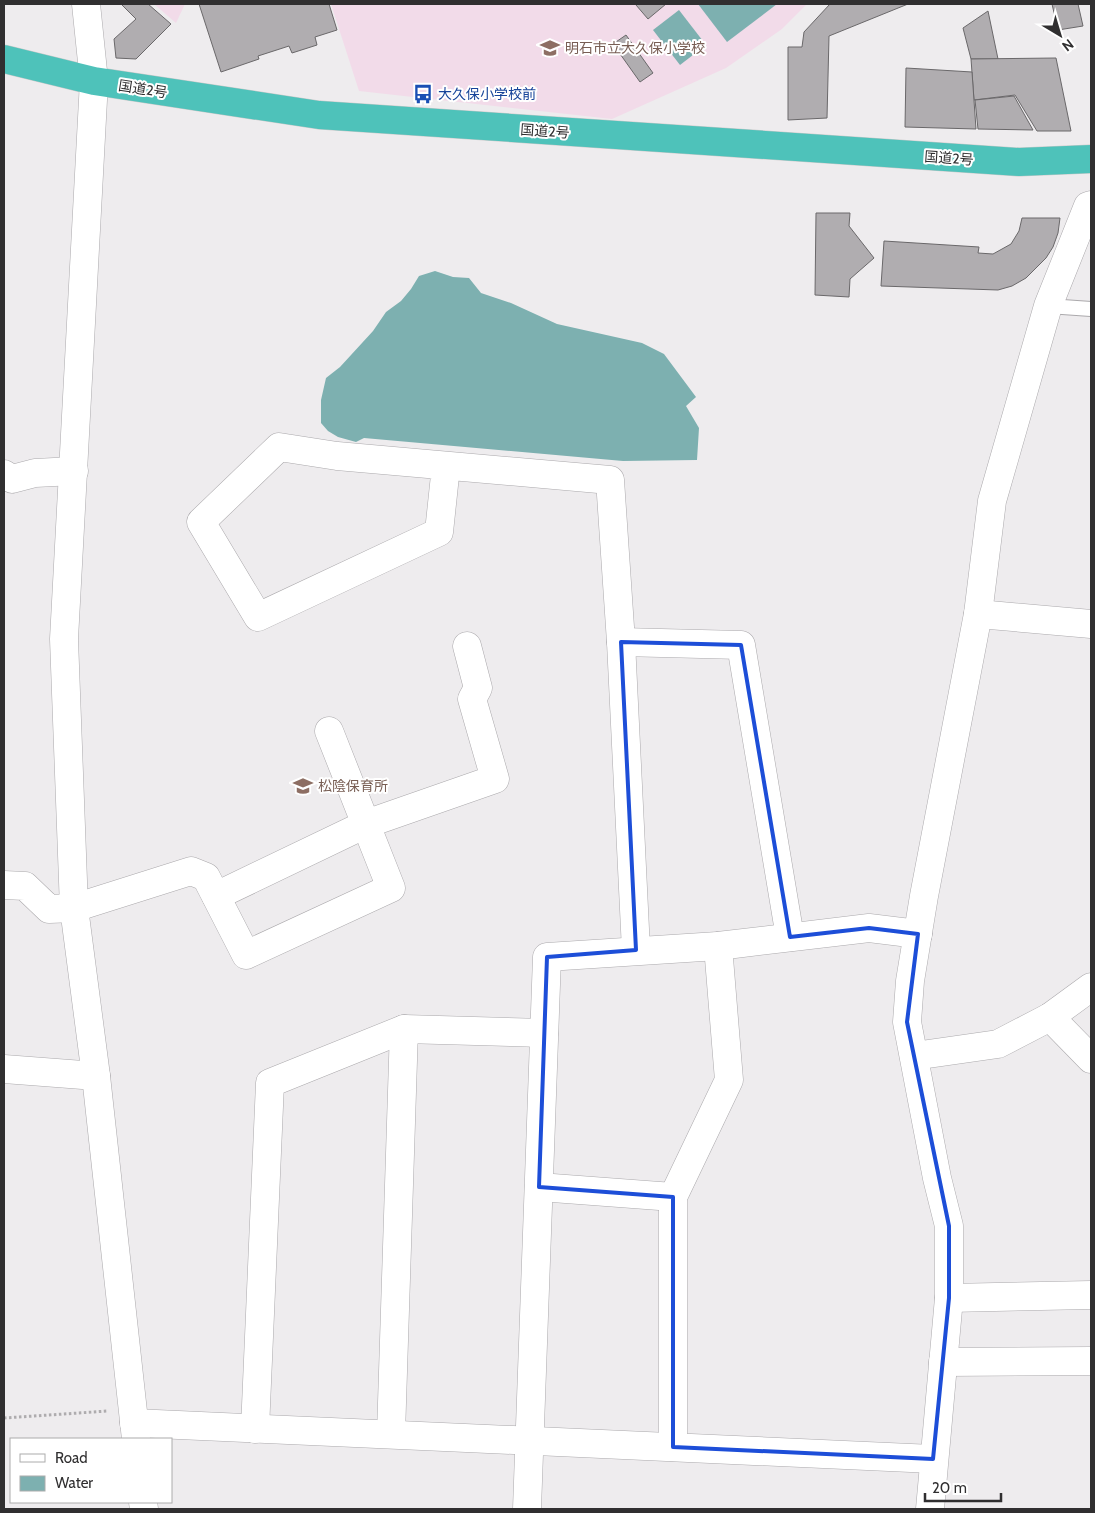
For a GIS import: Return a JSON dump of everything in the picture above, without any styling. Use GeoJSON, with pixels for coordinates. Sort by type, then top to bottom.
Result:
{"type":"FeatureCollection","features":[{"type":"Feature","properties":{"kind":"highway","name":"国道2号"},"geometry":{"type":"LineString","coordinates":[[4,59],[94,81],[319,115],[1019,162],[1091,159]]}},
{"type":"Feature","properties":{"kind":"street"},"geometry":{"type":"LineString","coordinates":[[86,4],[94,81],[64,639],[74,908],[96,1076],[134,1424],[934,1458]]}},
{"type":"Feature","properties":{"kind":"street"},"geometry":{"type":"LineString","coordinates":[[930,1509],[949,1298],[949,1226],[937,1178],[907,1022],[910,981],[978,614],[992,501],[1048,306],[1088,206],[1091,205]]}},
{"type":"Feature","properties":{"kind":"street"},"geometry":{"type":"LineString","coordinates":[[446,466],[439,532],[258,617],[201,522],[280,447],[337,456],[610,480],[621,642],[636,950]]}},
{"type":"Feature","properties":{"kind":"street"},"geometry":{"type":"LineString","coordinates":[[4,474],[12,479],[35,473],[74,471]]}},
{"type":"Feature","properties":{"kind":"street"},"geometry":{"type":"LineString","coordinates":[[978,614],[1091,624]]}},
{"type":"Feature","properties":{"kind":"street"},"geometry":{"type":"LineString","coordinates":[[621,642],[741,645],[790,937]]}},
{"type":"Feature","properties":{"kind":"street"},"geometry":{"type":"LineString","coordinates":[[216,896],[366,824],[495,779],[472,699],[478,688],[467,646]]}},
{"type":"Feature","properties":{"kind":"street"},"geometry":{"type":"LineString","coordinates":[[4,885],[25,886],[49,909],[74,908],[191,871],[206,877],[246,956],[391,888],[329,731]]}},
{"type":"Feature","properties":{"kind":"street"},"geometry":{"type":"LineString","coordinates":[[527,1509],[547,957],[718,946],[869,928],[918,934]]}},
{"type":"Feature","properties":{"kind":"street"},"geometry":{"type":"LineString","coordinates":[[673,1447],[673,1197],[729,1080],[718,946]]}},
{"type":"Feature","properties":{"kind":"street"},"geometry":{"type":"LineString","coordinates":[[914,1056],[998,1044],[1050,1017],[1091,986]]}},
{"type":"Feature","properties":{"kind":"street"},"geometry":{"type":"LineString","coordinates":[[1050,1017],[1091,1059]]}},
{"type":"Feature","properties":{"kind":"street"},"geometry":{"type":"LineString","coordinates":[[255,1429],[270,1083],[404,1029],[544,1033]]}},
{"type":"Feature","properties":{"kind":"street"},"geometry":{"type":"LineString","coordinates":[[391,1434],[404,1029]]}},
{"type":"Feature","properties":{"kind":"street"},"geometry":{"type":"LineString","coordinates":[[4,1069],[96,1076]]}},
{"type":"Feature","properties":{"kind":"street"},"geometry":{"type":"LineString","coordinates":[[539,1187],[673,1197]]}},
{"type":"Feature","properties":{"kind":"street"},"geometry":{"type":"LineString","coordinates":[[949,1298],[1091,1295]]}},
{"type":"Feature","properties":{"kind":"street"},"geometry":{"type":"LineString","coordinates":[[943,1362],[1091,1361]]}},
{"type":"Feature","properties":{"kind":"lane"},"geometry":{"type":"LineString","coordinates":[[1048,306],[1090,313]]}},
{"type":"Feature","properties":{"kind":"path"},"geometry":{"type":"LineString","coordinates":[[4,1418],[134,1424]]}},
{"type":"Feature","properties":{"kind":"highlighted area"},"geometry":{"type":"Polygon","coordinates":[[[621,642],[741,645],[790,937],[869,928],[918,934],[907,1022],[949,1226],[949,1298],[933,1459],[673,1447],[673,1197],[539,1187],[547,957],[636,950],[621,642]]]}},
{"type":"Feature","properties":{"kind":"shaded area"},"geometry":{"type":"Polygon","coordinates":[[[154,4],[185,4],[176,23],[154,4]]]}},
{"type":"Feature","properties":{"kind":"shaded area","name":"明石市立大久保小学校"},"geometry":{"type":"Polygon","coordinates":[[[331,4],[807,4],[782,29],[726,68],[612,119],[359,91],[331,4]]]}},
{"type":"Feature","properties":{"kind":"water"},"geometry":{"type":"Polygon","coordinates":[[[698,4],[777,4],[727,42],[698,4]]]}},
{"type":"Feature","properties":{"kind":"water"},"geometry":{"type":"Polygon","coordinates":[[[679,10],[706,45],[680,65],[653,30],[679,10]]]}},
{"type":"Feature","properties":{"kind":"water"},"geometry":{"type":"Polygon","coordinates":[[[435,271],[453,277],[469,278],[481,293],[511,303],[557,324],[642,343],[664,354],[696,397],[686,406],[699,428],[697,460],[623,461],[364,438],[356,442],[338,437],[328,431],[321,423],[321,400],[326,378],[340,367],[373,331],[386,312],[401,301],[419,276],[435,271]]]}},
{"type":"Feature","properties":{"kind":"building"},"geometry":{"type":"Polygon","coordinates":[[[121,4],[148,4],[171,24],[136,59],[116,58],[114,39],[136,19],[121,4]]]}},
{"type":"Feature","properties":{"kind":"building"},"geometry":{"type":"Polygon","coordinates":[[[199,4],[329,4],[337,30],[315,37],[317,45],[292,53],[289,46],[258,56],[259,59],[221,72],[199,4]]]}},
{"type":"Feature","properties":{"kind":"building"},"geometry":{"type":"Polygon","coordinates":[[[637,4],[666,4],[648,19],[637,4]]]}},
{"type":"Feature","properties":{"kind":"building"},"geometry":{"type":"Polygon","coordinates":[[[830,4],[908,4],[829,36],[827,118],[788,120],[788,47],[802,47],[804,32],[830,4]]]}},
{"type":"Feature","properties":{"kind":"building"},"geometry":{"type":"Polygon","coordinates":[[[1052,4],[1078,4],[1083,26],[1058,30],[1052,4]]]}},
{"type":"Feature","properties":{"kind":"building"},"geometry":{"type":"Polygon","coordinates":[[[988,11],[998,59],[971,59],[963,28],[988,11]]]}},
{"type":"Feature","properties":{"kind":"building"},"geometry":{"type":"Polygon","coordinates":[[[626,35],[653,73],[640,82],[613,44],[626,35]]]}},
{"type":"Feature","properties":{"kind":"building"},"geometry":{"type":"Polygon","coordinates":[[[1056,58],[1071,131],[1037,131],[1015,95],[974,100],[971,59],[1056,58]]]}},
{"type":"Feature","properties":{"kind":"building"},"geometry":{"type":"Polygon","coordinates":[[[906,68],[972,72],[976,129],[905,127],[906,68]]]}},
{"type":"Feature","properties":{"kind":"building"},"geometry":{"type":"Polygon","coordinates":[[[1014,96],[1033,130],[978,129],[975,100],[1014,96]]]}},
{"type":"Feature","properties":{"kind":"building"},"geometry":{"type":"Polygon","coordinates":[[[816,213],[850,213],[849,226],[874,258],[850,279],[849,297],[815,295],[816,213]]]}},
{"type":"Feature","properties":{"kind":"building"},"geometry":{"type":"Polygon","coordinates":[[[1022,218],[1060,218],[1058,233],[1053,247],[1046,258],[1026,278],[1012,286],[998,290],[881,286],[884,241],[979,247],[978,253],[993,254],[1011,244],[1019,231],[1022,218]]]}},
{"type":"Feature","properties":{"kind":"place","name":"明石市立大久保小学校"},"geometry":{"type":"Point","coordinates":[550,48]}},
{"type":"Feature","properties":{"kind":"place","name":"大久保小学校前"},"geometry":{"type":"Point","coordinates":[423,94]}},
{"type":"Feature","properties":{"kind":"place","name":"松陰保育所"},"geometry":{"type":"Point","coordinates":[303,786]}}]}
